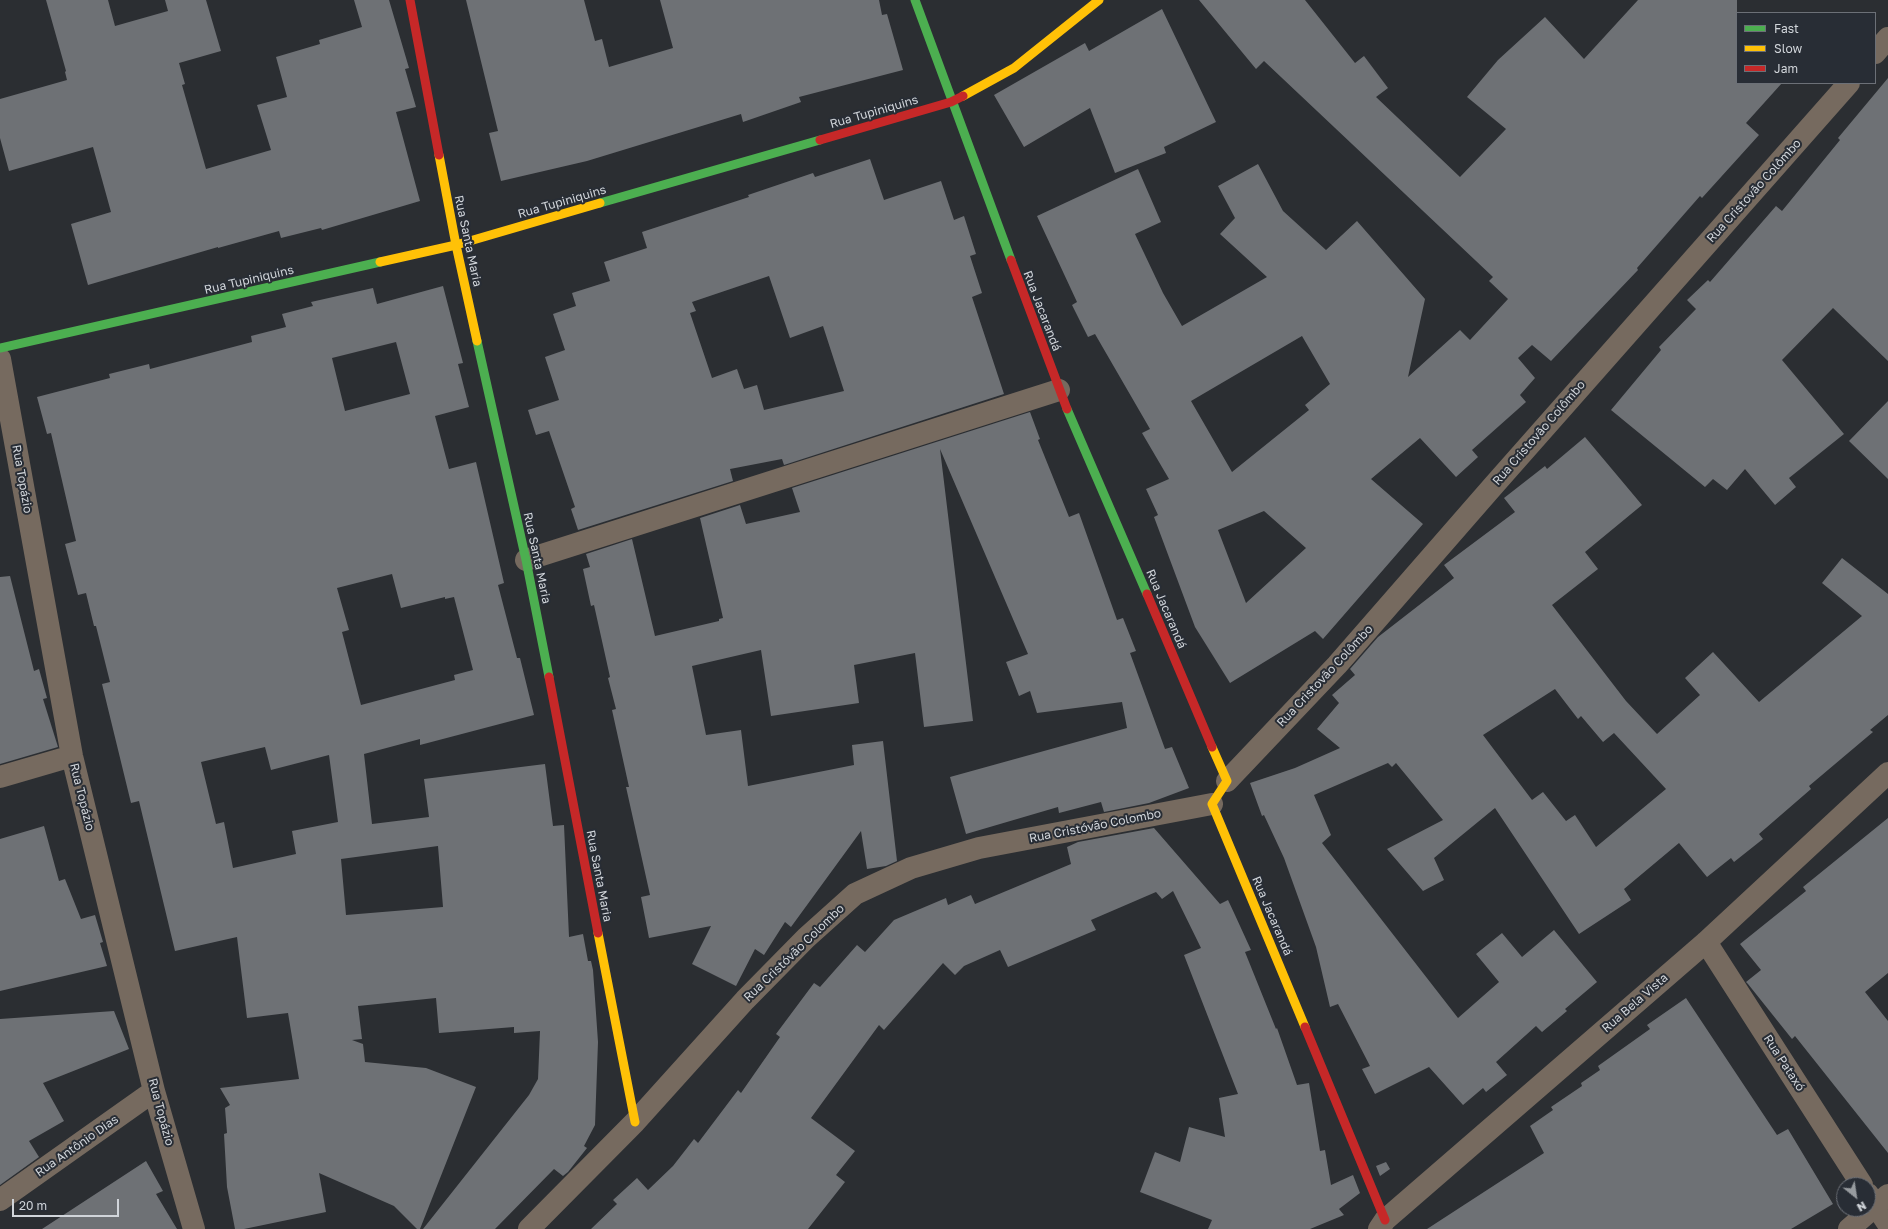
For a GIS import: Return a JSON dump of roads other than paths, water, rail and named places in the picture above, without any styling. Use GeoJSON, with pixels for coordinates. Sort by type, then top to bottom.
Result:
{"type":"FeatureCollection","features":[{"type":"Feature","properties":{"kind":"street","name":"Rua Santa Maria"},"geometry":{"type":"LineString","coordinates":[[410,0],[456,245],[526,560],[635,1122]]}},
{"type":"Feature","properties":{"kind":"street","name":"Rua Jacarandá"},"geometry":{"type":"LineString","coordinates":[[915,0],[951,102],[1059,390],[1227,781]]}},
{"type":"Feature","properties":{"kind":"street","name":"Rua Tupiniquins"},"geometry":{"type":"LineString","coordinates":[[0,348],[456,245],[951,102],[1014,68],[1099,0]]}},
{"type":"Feature","properties":{"kind":"street"},"geometry":{"type":"LineString","coordinates":[[1876,52],[1888,38]]}},
{"type":"Feature","properties":{"kind":"street","name":"Rua Cristovão Colômbo"},"geometry":{"type":"LineString","coordinates":[[1227,781],[1337,665],[1848,84]]}},
{"type":"Feature","properties":{"kind":"street","name":"Rua Topázio"},"geometry":{"type":"LineString","coordinates":[[0,359],[72,756],[154,1092],[194,1229]]}},
{"type":"Feature","properties":{"kind":"street"},"geometry":{"type":"LineString","coordinates":[[526,560],[1059,390]]}},
{"type":"Feature","properties":{"kind":"street"},"geometry":{"type":"LineString","coordinates":[[0,777],[72,756]]}},
{"type":"Feature","properties":{"kind":"street","name":"Rua Bela Vista"},"geometry":{"type":"LineString","coordinates":[[1382,1224],[1706,942],[1888,773]]}},
{"type":"Feature","properties":{"kind":"street"},"geometry":{"type":"LineString","coordinates":[[1212,804],[1227,781]]}},
{"type":"Feature","properties":{"kind":"street","name":"Rua Jacarandá"},"geometry":{"type":"LineString","coordinates":[[1212,804],[1382,1224]]}},
{"type":"Feature","properties":{"kind":"street","name":"Rua Cristóvão Colombo"},"geometry":{"type":"LineString","coordinates":[[529,1229],[635,1122],[750,994],[806,938],[855,894],[911,868],[979,848],[1212,804]]}},
{"type":"Feature","properties":{"kind":"street","name":"Rua Pataxó"},"geometry":{"type":"LineString","coordinates":[[1706,942],[1857,1177]]}},
{"type":"Feature","properties":{"kind":"street","name":"Rua Antônio Dias"},"geometry":{"type":"LineString","coordinates":[[0,1200],[154,1092]]}},
{"type":"Feature","properties":{"kind":"street"},"geometry":{"type":"LineString","coordinates":[[1848,1229],[1877,1198],[1888,1224]]}}]}
